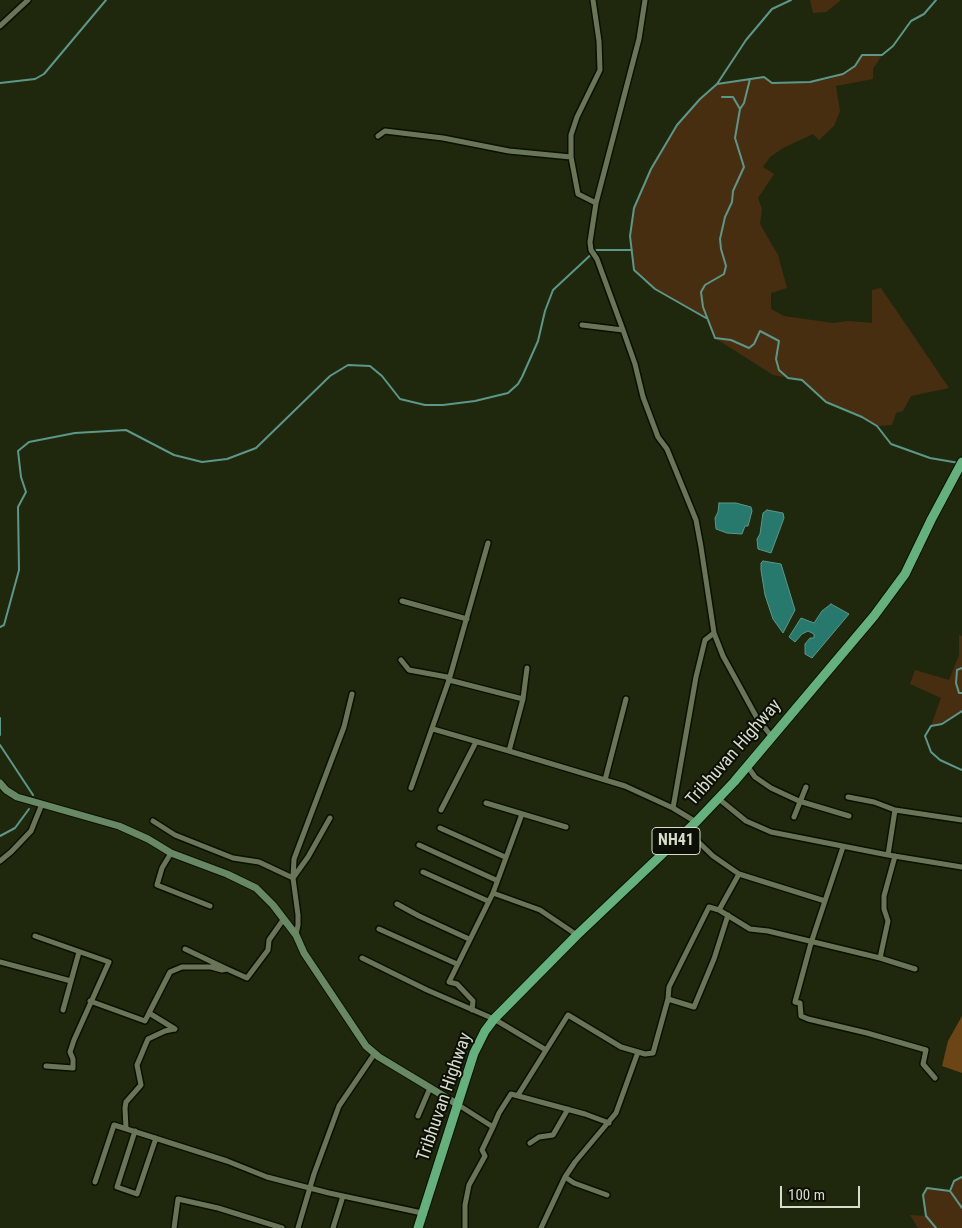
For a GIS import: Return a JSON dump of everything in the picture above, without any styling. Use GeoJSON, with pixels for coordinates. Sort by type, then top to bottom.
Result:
{"type":"FeatureCollection","features":[{"type":"Feature","properties":{"kind":"highway","name":"Tribhuvan Highway"},"geometry":{"type":"LineString","coordinates":[[418,1228],[474,1053],[485,1031],[494,1019],[577,935],[719,799],[874,616],[905,574],[962,462]]}},
{"type":"Feature","properties":{"kind":"street"},"geometry":{"type":"LineString","coordinates":[[0,26],[28,0]]}},
{"type":"Feature","properties":{"kind":"street"},"geometry":{"type":"LineString","coordinates":[[593,0],[599,41],[600,70],[576,117],[571,135],[571,157],[578,194],[596,203]]}},
{"type":"Feature","properties":{"kind":"street"},"geometry":{"type":"LineString","coordinates":[[645,0],[639,39],[596,203],[590,242],[591,250],[597,259],[624,330],[643,398],[658,437],[667,449],[696,520],[714,633],[731,672],[757,718],[772,737]]}},
{"type":"Feature","properties":{"kind":"street"},"geometry":{"type":"LineString","coordinates":[[378,136],[385,131],[443,138],[509,150],[571,157]]}},
{"type":"Feature","properties":{"kind":"street"},"geometry":{"type":"LineString","coordinates":[[582,325],[624,330]]}},
{"type":"Feature","properties":{"kind":"street"},"geometry":{"type":"LineString","coordinates":[[412,788],[449,680],[488,543]]}},
{"type":"Feature","properties":{"kind":"street"},"geometry":{"type":"LineString","coordinates":[[402,601],[467,619]]}},
{"type":"Feature","properties":{"kind":"street"},"geometry":{"type":"LineString","coordinates":[[673,808],[705,640],[714,633]]}},
{"type":"Feature","properties":{"kind":"street"},"geometry":{"type":"LineString","coordinates":[[401,660],[409,670],[447,677],[449,680],[523,699]]}},
{"type":"Feature","properties":{"kind":"street"},"geometry":{"type":"LineString","coordinates":[[509,750],[523,699],[527,668]]}},
{"type":"Feature","properties":{"kind":"street"},"geometry":{"type":"LineString","coordinates":[[296,935],[298,915],[293,878],[294,859],[344,727],[352,694]]}},
{"type":"Feature","properties":{"kind":"street"},"geometry":{"type":"LineString","coordinates":[[605,780],[626,699]]}},
{"type":"Feature","properties":{"kind":"street"},"geometry":{"type":"LineString","coordinates":[[433,729],[625,786],[673,808],[696,822]]}},
{"type":"Feature","properties":{"kind":"street"},"geometry":{"type":"LineString","coordinates":[[441,810],[476,742]]}},
{"type":"Feature","properties":{"kind":"street"},"geometry":{"type":"LineString","coordinates":[[748,766],[755,777],[771,788],[799,801],[849,816]]}},
{"type":"Feature","properties":{"kind":"street"},"geometry":{"type":"LineString","coordinates":[[0,783],[6,790],[17,797],[119,826],[171,852],[256,888],[273,905],[296,935],[304,953],[366,1046],[375,1054],[493,1127]]}},
{"type":"Feature","properties":{"kind":"street"},"geometry":{"type":"LineString","coordinates":[[794,817],[806,787]]}},
{"type":"Feature","properties":{"kind":"street"},"geometry":{"type":"LineString","coordinates":[[848,798],[874,802],[894,810],[962,820]]}},
{"type":"Feature","properties":{"kind":"street"},"geometry":{"type":"LineString","coordinates":[[719,799],[746,822],[771,832],[843,847],[962,867]]}},
{"type":"Feature","properties":{"kind":"street"},"geometry":{"type":"LineString","coordinates":[[486,803],[566,827]]}},
{"type":"Feature","properties":{"kind":"street"},"geometry":{"type":"LineString","coordinates":[[0,861],[31,830],[42,804]]}},
{"type":"Feature","properties":{"kind":"street"},"geometry":{"type":"LineString","coordinates":[[888,855],[894,810]]}},
{"type":"Feature","properties":{"kind":"street"},"geometry":{"type":"LineString","coordinates":[[472,1010],[473,1001],[457,984],[449,982],[456,964],[495,890],[496,880],[522,814]]}},
{"type":"Feature","properties":{"kind":"street"},"geometry":{"type":"LineString","coordinates":[[293,878],[308,857],[330,818]]}},
{"type":"Feature","properties":{"kind":"street"},"geometry":{"type":"LineString","coordinates":[[153,821],[175,835],[233,858],[259,862],[293,878]]}},
{"type":"Feature","properties":{"kind":"street"},"geometry":{"type":"LineString","coordinates":[[440,828],[505,857]]}},
{"type":"Feature","properties":{"kind":"street"},"geometry":{"type":"LineString","coordinates":[[687,831],[713,856],[739,874],[825,901]]}},
{"type":"Feature","properties":{"kind":"street"},"geometry":{"type":"LineString","coordinates":[[419,845],[496,880]]}},
{"type":"Feature","properties":{"kind":"street"},"geometry":{"type":"LineString","coordinates":[[843,847],[811,943],[795,1002],[800,1004],[801,1016],[808,1019],[926,1050],[923,1064],[935,1078]]}},
{"type":"Feature","properties":{"kind":"street"},"geometry":{"type":"LineString","coordinates":[[171,852],[162,868],[157,885],[210,906]]}},
{"type":"Feature","properties":{"kind":"street"},"geometry":{"type":"LineString","coordinates":[[880,958],[888,921],[884,909],[884,896],[895,856]]}},
{"type":"Feature","properties":{"kind":"street"},"geometry":{"type":"LineString","coordinates":[[424,872],[488,901]]}},
{"type":"Feature","properties":{"kind":"street"},"geometry":{"type":"LineString","coordinates":[[719,910],[739,874]]}},
{"type":"Feature","properties":{"kind":"street"},"geometry":{"type":"LineString","coordinates":[[493,894],[540,910],[577,935]]}},
{"type":"Feature","properties":{"kind":"street"},"geometry":{"type":"LineString","coordinates":[[397,904],[470,939]]}},
{"type":"Feature","properties":{"kind":"street"},"geometry":{"type":"LineString","coordinates":[[518,1095],[568,1015],[621,1047],[645,1054],[653,1053],[668,999],[669,987],[709,906],[750,929],[768,931],[811,943],[880,958],[915,969]]}},
{"type":"Feature","properties":{"kind":"street"},"geometry":{"type":"LineString","coordinates":[[668,999],[694,1007],[714,958],[728,915]]}},
{"type":"Feature","properties":{"kind":"street"},"geometry":{"type":"LineString","coordinates":[[185,949],[247,978],[268,950],[269,940],[283,920]]}},
{"type":"Feature","properties":{"kind":"street"},"geometry":{"type":"LineString","coordinates":[[379,929],[456,964]]}},
{"type":"Feature","properties":{"kind":"street"},"geometry":{"type":"LineString","coordinates":[[35,936],[109,962],[90,1001],[70,1052],[73,1059],[73,1068],[46,1066]]}},
{"type":"Feature","properties":{"kind":"street"},"geometry":{"type":"LineString","coordinates":[[63,1010],[79,952]]}},
{"type":"Feature","properties":{"kind":"street"},"geometry":{"type":"LineString","coordinates":[[362,958],[494,1019],[546,1050]]}},
{"type":"Feature","properties":{"kind":"street"},"geometry":{"type":"LineString","coordinates":[[0,962],[71,981]]}},
{"type":"Feature","properties":{"kind":"street"},"geometry":{"type":"LineString","coordinates":[[90,1001],[144,1021],[170,972],[182,967],[196,966],[227,969]]}},
{"type":"Feature","properties":{"kind":"street"},"geometry":{"type":"LineString","coordinates":[[126,1128],[124,1108],[126,1102],[141,1085],[138,1066],[148,1039],[165,1031],[175,1029],[149,1013]]}},
{"type":"Feature","properties":{"kind":"street"},"geometry":{"type":"LineString","coordinates":[[540,1228],[565,1177],[575,1162],[609,1123],[618,1108],[638,1052]]}},
{"type":"Feature","properties":{"kind":"street"},"geometry":{"type":"LineString","coordinates":[[298,1228],[309,1188],[339,1106],[353,1089],[369,1060],[375,1054]]}},
{"type":"Feature","properties":{"kind":"street"},"geometry":{"type":"LineString","coordinates":[[418,1116],[430,1088]]}},
{"type":"Feature","properties":{"kind":"street"},"geometry":{"type":"LineString","coordinates":[[465,1228],[465,1205],[469,1185],[485,1156],[482,1150],[499,1113],[511,1094],[568,1109],[609,1123]]}},
{"type":"Feature","properties":{"kind":"street"},"geometry":{"type":"LineString","coordinates":[[530,1143],[539,1137],[553,1136],[568,1109]]}},
{"type":"Feature","properties":{"kind":"street"},"geometry":{"type":"LineString","coordinates":[[95,1182],[114,1125],[227,1161],[268,1177],[422,1213]]}},
{"type":"Feature","properties":{"kind":"street"},"geometry":{"type":"LineString","coordinates":[[135,1131],[117,1188],[137,1194],[156,1138]]}},
{"type":"Feature","properties":{"kind":"street"},"geometry":{"type":"LineString","coordinates":[[565,1177],[574,1183],[607,1195]]}},
{"type":"Feature","properties":{"kind":"street"},"geometry":{"type":"LineString","coordinates":[[333,1228],[343,1196]]}},
{"type":"Feature","properties":{"kind":"street"},"geometry":{"type":"LineString","coordinates":[[174,1228],[178,1199],[218,1208],[282,1228]]}},
{"type":"Feature","properties":{"kind":"shaded area"},"geometry":{"type":"Polygon","coordinates":[[[810,0],[841,0],[826,12],[813,13],[810,0]]]}},
{"type":"Feature","properties":{"kind":"shaded area"},"geometry":{"type":"Polygon","coordinates":[[[862,55],[882,55],[873,69],[873,79],[836,86],[840,111],[834,126],[819,140],[813,134],[783,148],[770,157],[763,167],[774,174],[758,198],[762,209],[760,224],[778,255],[787,288],[771,293],[771,309],[784,316],[833,323],[848,321],[872,323],[872,290],[881,288],[949,388],[911,396],[903,411],[896,413],[892,425],[877,426],[862,417],[826,402],[802,380],[773,375],[715,338],[708,319],[655,289],[634,270],[630,236],[634,208],[651,169],[677,125],[700,99],[717,84],[755,77],[764,77],[772,83],[810,82],[829,79],[843,74],[855,66],[862,55]]]}},
{"type":"Feature","properties":{"kind":"shaded area"},"geometry":{"type":"Polygon","coordinates":[[[959,635],[962,636],[962,711],[942,724],[931,726],[941,698],[910,684],[915,670],[949,680],[959,655],[959,635]]]}},
{"type":"Feature","properties":{"kind":"shaded area"},"geometry":{"type":"Polygon","coordinates":[[[962,1016],[962,1073],[942,1066],[948,1041],[962,1016]]]}},
{"type":"Feature","properties":{"kind":"shaded area"},"geometry":{"type":"Polygon","coordinates":[[[962,1177],[962,1228],[918,1228],[910,1215],[926,1216],[923,1195],[927,1188],[950,1191],[954,1181],[962,1177]]]}},
{"type":"Feature","properties":{"kind":"water"},"geometry":{"type":"Polygon","coordinates":[[[719,503],[736,503],[751,507],[752,511],[748,526],[745,526],[742,534],[727,533],[716,529],[715,518],[719,503]]]}},
{"type":"Feature","properties":{"kind":"water"},"geometry":{"type":"Polygon","coordinates":[[[767,510],[783,513],[784,518],[771,553],[758,549],[757,539],[760,534],[763,513],[767,510]]]}},
{"type":"Feature","properties":{"kind":"water"},"geometry":{"type":"Polygon","coordinates":[[[763,561],[781,564],[795,610],[783,633],[773,619],[765,595],[761,570],[761,563],[763,561]]]}},
{"type":"Feature","properties":{"kind":"water"},"geometry":{"type":"Polygon","coordinates":[[[831,604],[849,614],[812,658],[805,654],[805,644],[810,638],[814,638],[814,634],[808,631],[802,634],[795,642],[789,637],[801,618],[814,623],[822,611],[831,604]]]}},
{"type":"Feature","properties":{"kind":"waterway"},"geometry":{"type":"LineString","coordinates":[[0,83],[35,79],[44,74],[106,0]]}},
{"type":"Feature","properties":{"kind":"waterway"},"geometry":{"type":"LineString","coordinates":[[706,318],[655,289],[634,270],[630,236],[634,208],[651,169],[677,125],[700,99],[717,84],[746,40],[772,9],[791,0]]}},
{"type":"Feature","properties":{"kind":"waterway"},"geometry":{"type":"LineString","coordinates":[[717,84],[764,77],[772,83],[810,82],[843,74],[855,66],[862,55],[882,55],[893,46],[911,21],[924,14],[936,0]]}},
{"type":"Feature","properties":{"kind":"waterway"},"geometry":{"type":"LineString","coordinates":[[740,109],[744,103],[750,79]]}},
{"type":"Feature","properties":{"kind":"waterway"},"geometry":{"type":"LineString","coordinates":[[722,97],[733,97],[740,109],[735,138],[744,167],[733,191],[732,202],[725,217],[720,239],[726,266],[724,274],[705,285],[701,292],[703,307],[715,338],[731,340],[749,348],[754,344],[760,331],[779,341],[776,359],[779,370],[788,378],[802,380],[826,402],[862,417],[877,426],[891,444],[930,458],[959,463]]}},
{"type":"Feature","properties":{"kind":"waterway"},"geometry":{"type":"LineString","coordinates":[[0,627],[4,625],[19,570],[18,507],[26,492],[21,477],[18,451],[29,442],[75,433],[126,430],[174,455],[202,462],[227,459],[256,448],[330,376],[348,365],[370,366],[382,376],[400,399],[425,405],[475,401],[508,393],[518,384],[538,341],[545,311],[553,290],[596,250],[632,250]]}},
{"type":"Feature","properties":{"kind":"waterway"},"geometry":{"type":"LineString","coordinates":[[962,668],[957,670],[956,683],[959,693],[962,693]]}},
{"type":"Feature","properties":{"kind":"waterway"},"geometry":{"type":"LineString","coordinates":[[962,711],[942,724],[931,726],[925,736],[931,752],[940,760],[962,770]]}},
{"type":"Feature","properties":{"kind":"waterway"},"geometry":{"type":"LineString","coordinates":[[0,718],[0,735]]}},
{"type":"Feature","properties":{"kind":"waterway"},"geometry":{"type":"LineString","coordinates":[[0,745],[33,795]]}},
{"type":"Feature","properties":{"kind":"waterway"},"geometry":{"type":"LineString","coordinates":[[0,836],[15,828],[29,809]]}},
{"type":"Feature","properties":{"kind":"waterway"},"geometry":{"type":"LineString","coordinates":[[962,1177],[954,1181],[950,1191],[962,1208]]}},
{"type":"Feature","properties":{"kind":"waterway"},"geometry":{"type":"LineString","coordinates":[[936,1228],[926,1216],[923,1195],[927,1188],[950,1191]]}}]}
